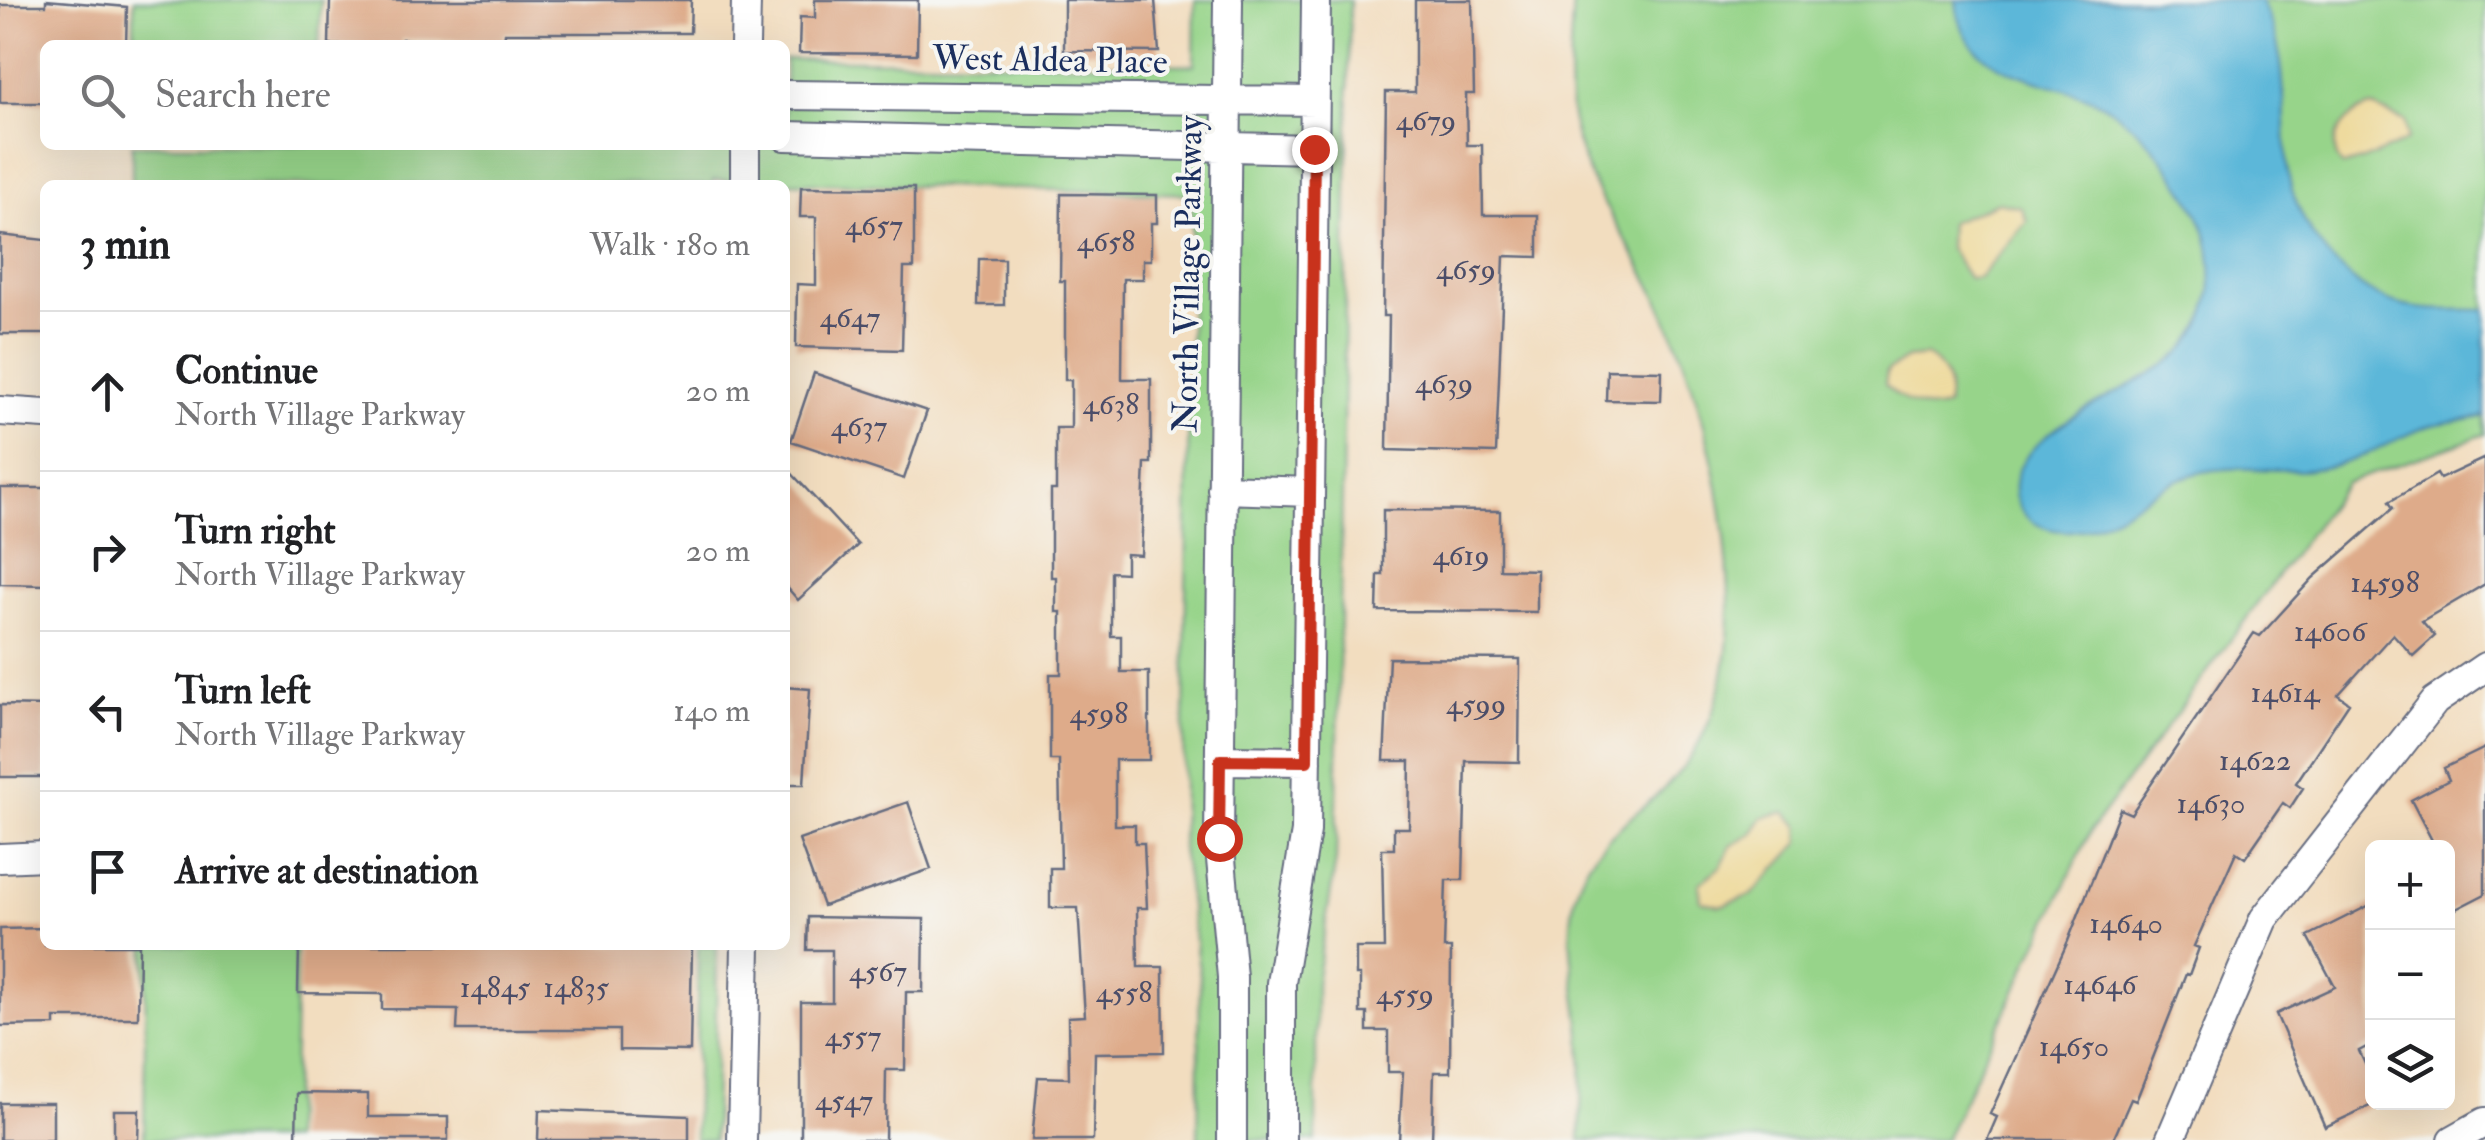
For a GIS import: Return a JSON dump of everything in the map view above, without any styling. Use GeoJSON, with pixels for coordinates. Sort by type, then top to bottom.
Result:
{"type":"FeatureCollection","features":[{"type":"Feature","properties":{"kind":"street"},"geometry":{"type":"LineString","coordinates":[[745,40],[746,0]]}},
{"type":"Feature","properties":{"kind":"street","name":"North Village Parkway"},"geometry":{"type":"LineString","coordinates":[[1228,0],[1219,838],[1232,977],[1232,1140]]}},
{"type":"Feature","properties":{"kind":"street"},"geometry":{"type":"LineString","coordinates":[[1280,1140],[1281,983],[1306,830],[1316,0]]}},
{"type":"Feature","properties":{"kind":"street","name":"West Aldea Place"},"geometry":{"type":"LineString","coordinates":[[790,95],[1315,101]]}},
{"type":"Feature","properties":{"kind":"street"},"geometry":{"type":"LineString","coordinates":[[790,136],[1314,149]]}},
{"type":"Feature","properties":{"kind":"street"},"geometry":{"type":"LineString","coordinates":[[745,150],[745,180]]}},
{"type":"Feature","properties":{"kind":"street"},"geometry":{"type":"LineString","coordinates":[[0,412],[40,414]]}},
{"type":"Feature","properties":{"kind":"street"},"geometry":{"type":"LineString","coordinates":[[1222,489],[1310,492]]}},
{"type":"Feature","properties":{"kind":"street"},"geometry":{"type":"LineString","coordinates":[[2170,1140],[2264,919],[2435,702],[2485,668]]}},
{"type":"Feature","properties":{"kind":"street"},"geometry":{"type":"LineString","coordinates":[[1220,760],[1307,761]]}},
{"type":"Feature","properties":{"kind":"street"},"geometry":{"type":"LineString","coordinates":[[0,858],[40,856]]}},
{"type":"Feature","properties":{"kind":"street"},"geometry":{"type":"LineString","coordinates":[[742,1140],[746,950]]}},
{"type":"Feature","properties":{"kind":"street"},"geometry":{"type":"LineString","coordinates":[[2452,1140],[2485,1122]]}},
{"type":"Feature","properties":{"kind":"green space"},"geometry":{"type":"Polygon","coordinates":[[[134,0],[321,0],[319,40],[134,40],[134,0]]]}},
{"type":"Feature","properties":{"kind":"green space"},"geometry":{"type":"Polygon","coordinates":[[[1195,0],[1350,0],[1336,860],[1316,983],[1316,1140],[1198,1140],[1200,976],[1182,849],[1192,194],[790,180],[132,180],[132,150],[790,150],[790,59],[1194,65],[1195,0]]]}},
{"type":"Feature","properties":{"kind":"green space"},"geometry":{"type":"Polygon","coordinates":[[[1573,0],[2485,0],[2485,434],[2346,483],[2091,830],[1945,1140],[1580,1140],[1581,1034],[1571,939],[1574,902],[1593,857],[1677,775],[1706,729],[1716,704],[1727,651],[1729,596],[1717,481],[1686,368],[1657,297],[1599,194],[1580,151],[1569,80],[1573,0]]]}},
{"type":"Feature","properties":{"kind":"green space"},"geometry":{"type":"Polygon","coordinates":[[[146,950],[296,950],[292,1140],[144,1140],[146,950]]]}},
{"type":"Feature","properties":{"kind":"green space"},"geometry":{"type":"Polygon","coordinates":[[[698,950],[717,950],[714,1140],[695,1140],[698,950]]]}},
{"type":"Feature","properties":{"kind":"sand"},"geometry":{"type":"Polygon","coordinates":[[[2373,107],[2405,121],[2408,139],[2342,165],[2335,147],[2340,129],[2354,115],[2373,107]]]}},
{"type":"Feature","properties":{"kind":"sand"},"geometry":{"type":"Polygon","coordinates":[[[1998,202],[2021,207],[2027,221],[1979,278],[1969,279],[1949,248],[1950,222],[1998,202]]]}},
{"type":"Feature","properties":{"kind":"sand"},"geometry":{"type":"Polygon","coordinates":[[[1926,356],[1942,370],[1947,384],[1947,405],[1940,408],[1915,405],[1885,385],[1887,371],[1907,358],[1926,356]]]}},
{"type":"Feature","properties":{"kind":"sand"},"geometry":{"type":"Polygon","coordinates":[[[1785,812],[1799,826],[1800,842],[1752,895],[1720,906],[1701,901],[1699,884],[1721,866],[1731,846],[1752,834],[1763,817],[1785,812]]]}},
{"type":"Feature","properties":{"kind":"water"},"geometry":{"type":"Polygon","coordinates":[[[1956,0],[2260,0],[2270,20],[2280,60],[2291,186],[2310,231],[2341,269],[2380,297],[2422,309],[2485,310],[2485,416],[2426,427],[2362,456],[2321,468],[2202,472],[2167,485],[2112,518],[2073,531],[2053,530],[2030,520],[2016,498],[2017,473],[2030,451],[2080,413],[2166,364],[2184,349],[2204,317],[2211,261],[2195,208],[2148,141],[2112,110],[2090,98],[1994,63],[1975,48],[1962,28],[1956,0]]]}},
{"type":"Feature","properties":{"kind":"building"},"geometry":{"type":"Polygon","coordinates":[[[46,0],[127,7],[126,40],[40,40],[40,103],[0,103],[0,5],[46,5],[46,0]]]}},
{"type":"Feature","properties":{"kind":"building"},"geometry":{"type":"Polygon","coordinates":[[[330,0],[691,0],[690,33],[505,33],[504,40],[329,40],[330,0]]]}},
{"type":"Feature","properties":{"kind":"building"},"geometry":{"type":"Polygon","coordinates":[[[815,0],[918,0],[917,54],[799,53],[800,17],[815,18],[815,0]]]}},
{"type":"Feature","properties":{"kind":"building"},"geometry":{"type":"Polygon","coordinates":[[[1064,0],[1155,0],[1159,52],[1064,51],[1064,0]]]}},
{"type":"Feature","properties":{"kind":"building"},"geometry":{"type":"Polygon","coordinates":[[[1415,0],[1472,0],[1474,94],[1466,94],[1467,145],[1482,145],[1483,215],[1538,215],[1538,257],[1504,256],[1496,453],[1387,450],[1389,316],[1383,316],[1386,92],[1415,92],[1415,0]]]}},
{"type":"Feature","properties":{"kind":"building"},"geometry":{"type":"Polygon","coordinates":[[[801,187],[914,188],[914,268],[904,268],[902,350],[796,347],[797,284],[816,285],[816,217],[800,217],[801,187]]]}},
{"type":"Feature","properties":{"kind":"building"},"geometry":{"type":"Polygon","coordinates":[[[1061,194],[1157,195],[1157,223],[1151,223],[1151,260],[1143,260],[1143,279],[1123,279],[1122,379],[1151,379],[1151,463],[1145,463],[1141,555],[1126,554],[1126,573],[1111,572],[1111,636],[1121,636],[1121,672],[1149,672],[1149,760],[1115,760],[1115,825],[1135,825],[1135,843],[1144,843],[1147,908],[1137,908],[1138,967],[1163,967],[1164,1052],[1095,1053],[1093,1140],[1032,1140],[1038,1077],[1069,1078],[1068,1017],[1085,1016],[1078,908],[1050,908],[1050,868],[1061,868],[1059,760],[1050,760],[1050,674],[1061,674],[1061,612],[1056,612],[1056,577],[1051,577],[1051,490],[1056,490],[1056,428],[1071,428],[1071,380],[1065,380],[1065,281],[1060,281],[1061,194]]]}},
{"type":"Feature","properties":{"kind":"building"},"geometry":{"type":"Polygon","coordinates":[[[0,235],[40,239],[40,334],[0,334],[0,235]]]}},
{"type":"Feature","properties":{"kind":"building"},"geometry":{"type":"Polygon","coordinates":[[[979,259],[1004,259],[1004,305],[978,305],[979,259]]]}},
{"type":"Feature","properties":{"kind":"building"},"geometry":{"type":"Polygon","coordinates":[[[1607,370],[1662,371],[1661,401],[1606,400],[1607,370]]]}},
{"type":"Feature","properties":{"kind":"building"},"geometry":{"type":"Polygon","coordinates":[[[814,373],[927,411],[904,479],[791,441],[814,373]]]}},
{"type":"Feature","properties":{"kind":"building"},"geometry":{"type":"Polygon","coordinates":[[[2485,458],[2485,584],[2422,621],[2435,636],[2413,656],[2393,634],[2338,695],[2349,703],[2296,783],[2303,788],[2290,808],[2283,803],[2245,858],[2236,852],[2194,946],[2199,948],[2189,975],[2186,974],[2136,1101],[2131,1099],[2113,1140],[1987,1140],[1997,1117],[1990,1114],[2068,941],[2120,809],[2131,814],[2254,633],[2260,636],[2313,578],[2393,508],[2389,502],[2437,474],[2440,479],[2485,458]]]}},
{"type":"Feature","properties":{"kind":"building"},"geometry":{"type":"Polygon","coordinates":[[[790,471],[858,545],[798,600],[790,591],[790,471]]]}},
{"type":"Feature","properties":{"kind":"building"},"geometry":{"type":"Polygon","coordinates":[[[0,488],[40,488],[40,585],[0,584],[0,488]]]}},
{"type":"Feature","properties":{"kind":"building"},"geometry":{"type":"Polygon","coordinates":[[[1383,510],[1500,511],[1500,569],[1537,570],[1537,612],[1377,611],[1378,575],[1383,575],[1383,510]]]}},
{"type":"Feature","properties":{"kind":"building"},"geometry":{"type":"Polygon","coordinates":[[[1389,658],[1520,659],[1519,762],[1466,761],[1463,880],[1446,880],[1444,948],[1451,948],[1450,1072],[1434,1072],[1432,1140],[1399,1140],[1403,1072],[1388,1072],[1388,1031],[1367,1031],[1367,1013],[1360,1013],[1360,975],[1356,975],[1356,948],[1384,948],[1382,849],[1394,849],[1394,828],[1409,828],[1410,761],[1384,761],[1389,658]]]}},
{"type":"Feature","properties":{"kind":"building"},"geometry":{"type":"Polygon","coordinates":[[[790,687],[810,689],[804,784],[790,784],[790,687]]]}},
{"type":"Feature","properties":{"kind":"building"},"geometry":{"type":"Polygon","coordinates":[[[0,705],[40,706],[40,777],[0,777],[0,705]]]}},
{"type":"Feature","properties":{"kind":"building"},"geometry":{"type":"Polygon","coordinates":[[[2485,748],[2485,894],[2455,909],[2455,840],[2432,840],[2411,800],[2449,780],[2444,768],[2485,748]]]}},
{"type":"Feature","properties":{"kind":"building"},"geometry":{"type":"Polygon","coordinates":[[[908,802],[931,869],[823,906],[799,840],[908,802]]]}},
{"type":"Feature","properties":{"kind":"building"},"geometry":{"type":"Polygon","coordinates":[[[2365,908],[2365,1048],[2359,1051],[2365,1064],[2365,1108],[2325,1127],[2276,1014],[2335,987],[2308,936],[2365,908]]]}},
{"type":"Feature","properties":{"kind":"building"},"geometry":{"type":"Polygon","coordinates":[[[808,917],[924,919],[923,992],[906,992],[905,1070],[886,1070],[885,1140],[801,1140],[801,1002],[832,1002],[832,950],[807,950],[808,917]]]}},
{"type":"Feature","properties":{"kind":"building"},"geometry":{"type":"Polygon","coordinates":[[[40,928],[40,950],[139,950],[138,1018],[55,1018],[55,1025],[0,1026],[0,929],[40,928]]]}},
{"type":"Feature","properties":{"kind":"building"},"geometry":{"type":"Polygon","coordinates":[[[299,950],[692,950],[690,1051],[619,1050],[619,1030],[457,1030],[458,1010],[382,1009],[382,994],[298,993],[299,950]]]}},
{"type":"Feature","properties":{"kind":"building"},"geometry":{"type":"Polygon","coordinates":[[[297,1093],[368,1094],[368,1117],[448,1117],[448,1140],[296,1140],[297,1093]]]}},
{"type":"Feature","properties":{"kind":"building"},"geometry":{"type":"Polygon","coordinates":[[[0,1103],[53,1103],[53,1140],[0,1140],[0,1103]]]}},
{"type":"Feature","properties":{"kind":"building"},"geometry":{"type":"Polygon","coordinates":[[[114,1110],[139,1110],[138,1140],[114,1140],[114,1110]]]}},
{"type":"Feature","properties":{"kind":"building"},"geometry":{"type":"Polygon","coordinates":[[[539,1110],[689,1116],[689,1140],[538,1140],[539,1110]]]}},
{"type":"Feature","properties":{"kind":"route"},"geometry":{"type":"LineString","coordinates":[[1219,838],[1220,760],[1307,761],[1314,149]]}}]}
